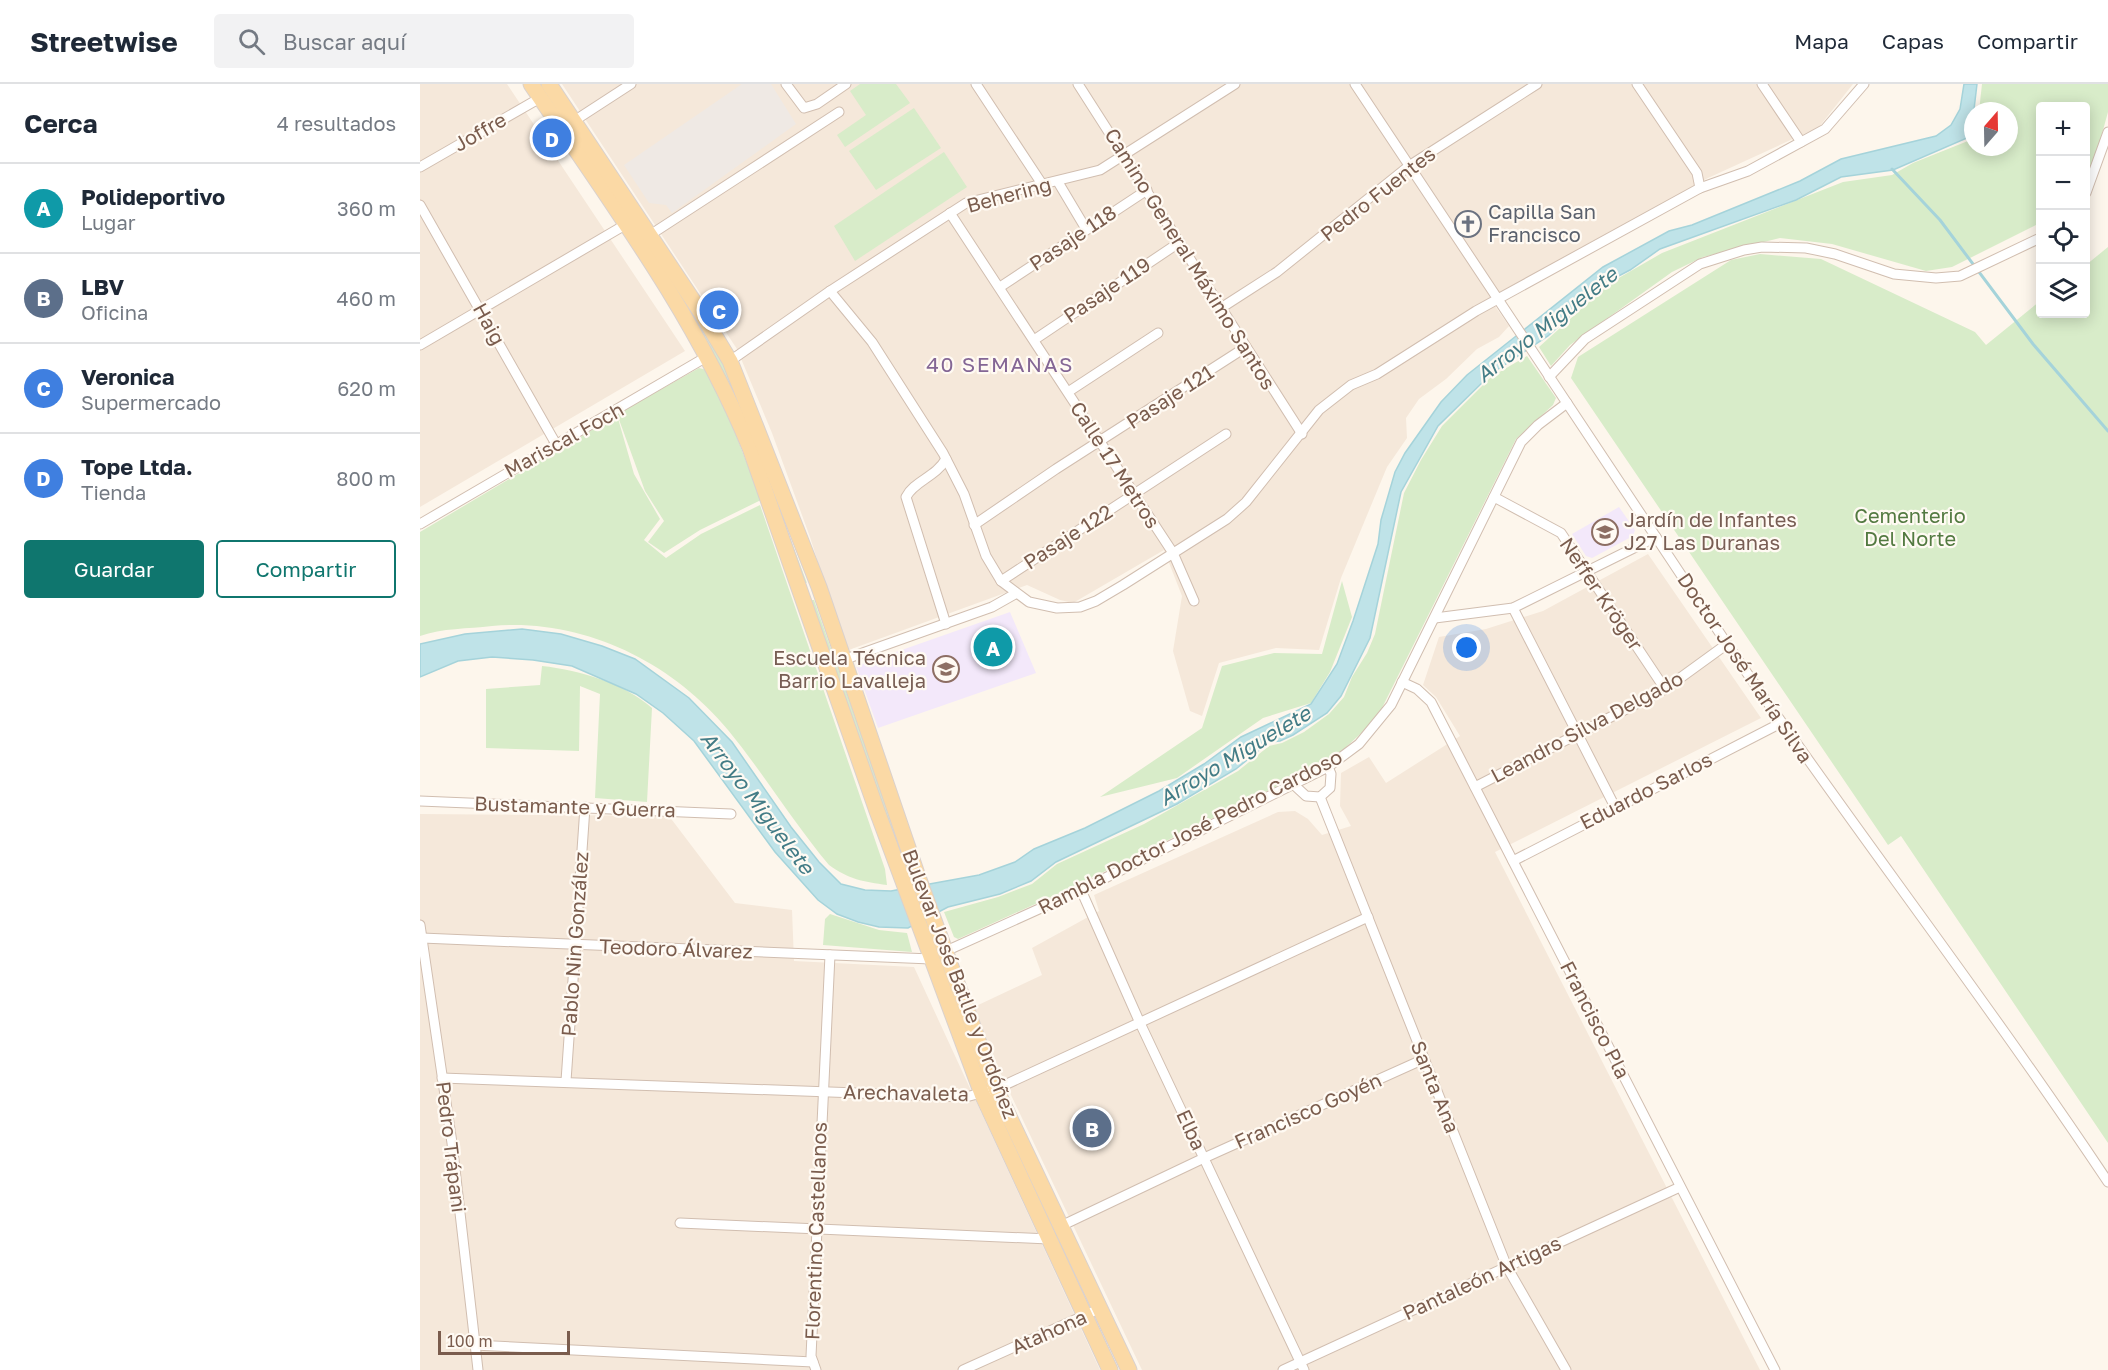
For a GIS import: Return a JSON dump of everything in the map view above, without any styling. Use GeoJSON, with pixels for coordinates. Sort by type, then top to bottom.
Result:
{"type":"FeatureCollection","features":[{"type":"Feature","properties":{"kind":"main road","name":"Bulevar José Batlle y Ordóñez"},"geometry":{"type":"LineString","coordinates":[[531,84],[631,221],[650,235],[730,361],[819,587],[910,878],[921,930],[931,959],[989,1091],[1048,1239],[1110,1370]]}},
{"type":"Feature","properties":{"kind":"main road","name":"Bulevar José Batlle y Ordóñez"},"geometry":{"type":"LineString","coordinates":[[549,84],[574,121],[708,356],[750,448],[801,593],[910,878],[937,926],[989,1091],[1063,1225],[1130,1370]]}},
{"type":"Feature","properties":{"kind":"street"},"geometry":{"type":"LineString","coordinates":[[574,121],[631,84]]}},
{"type":"Feature","properties":{"kind":"street"},"geometry":{"type":"LineString","coordinates":[[786,84],[804,108],[817,104],[846,84]]}},
{"type":"Feature","properties":{"kind":"street"},"geometry":{"type":"LineString","coordinates":[[976,84],[1042,184]]}},
{"type":"Feature","properties":{"kind":"street","name":"Camino General Máximo Santos"},"geometry":{"type":"LineString","coordinates":[[1078,84],[1125,154],[1302,434]]}},
{"type":"Feature","properties":{"kind":"street","name":"Behering"},"geometry":{"type":"LineString","coordinates":[[730,361],[830,291],[950,213],[974,200],[1058,182],[1100,170],[1236,84]]}},
{"type":"Feature","properties":{"kind":"street","name":"Doctor José María Silva"},"geometry":{"type":"LineString","coordinates":[[1354,84],[1781,723],[2028,1062],[2108,1182]]}},
{"type":"Feature","properties":{"kind":"street","name":"Pedro Fuentes"},"geometry":{"type":"LineString","coordinates":[[1221,308],[1277,272],[1409,165],[1537,84]]}},
{"type":"Feature","properties":{"kind":"street"},"geometry":{"type":"LineString","coordinates":[[1637,84],[1697,173],[1700,188]]}},
{"type":"Feature","properties":{"kind":"street"},"geometry":{"type":"LineString","coordinates":[[1762,84],[1800,142]]}},
{"type":"Feature","properties":{"kind":"street"},"geometry":{"type":"LineString","coordinates":[[830,291],[872,342],[946,459],[955,475],[986,556],[1001,581],[1015,594],[1042,605],[1080,607],[1124,585],[1227,519],[1246,502],[1302,434],[1318,410],[1336,394],[1377,374],[1476,311],[1700,188],[1748,171],[1825,129],[1864,84]]}},
{"type":"Feature","properties":{"kind":"street","name":"Joffre"},"geometry":{"type":"LineString","coordinates":[[420,167],[540,98]]}},
{"type":"Feature","properties":{"kind":"street"},"geometry":{"type":"LineString","coordinates":[[650,235],[839,112]]}},
{"type":"Feature","properties":{"kind":"street"},"geometry":{"type":"LineString","coordinates":[[2090,180],[2108,132]]}},
{"type":"Feature","properties":{"kind":"street"},"geometry":{"type":"LineString","coordinates":[[1058,182],[1086,229]]}},
{"type":"Feature","properties":{"kind":"street","name":"Pasaje 118"},"geometry":{"type":"LineString","coordinates":[[1000,287],[1147,190]]}},
{"type":"Feature","properties":{"kind":"street","name":"Haig"},"geometry":{"type":"LineString","coordinates":[[420,205],[556,444]]}},
{"type":"Feature","properties":{"kind":"street","name":"Calle 17 Metros"},"geometry":{"type":"LineString","coordinates":[[950,213],[1173,554],[1194,601]]}},
{"type":"Feature","properties":{"kind":"street"},"geometry":{"type":"LineString","coordinates":[[420,345],[631,221]]}},
{"type":"Feature","properties":{"kind":"street"},"geometry":{"type":"LineString","coordinates":[[1549,377],[1585,339],[1700,264],[1744,250],[1762,247],[1806,248],[1835,254],[1894,274],[1920,278],[1960,276],[2036,240]]}},
{"type":"Feature","properties":{"kind":"street","name":"Pasaje 119"},"geometry":{"type":"LineString","coordinates":[[1034,340],[1180,242]]}},
{"type":"Feature","properties":{"kind":"street"},"geometry":{"type":"LineString","coordinates":[[1068,392],[1158,333]]}},
{"type":"Feature","properties":{"kind":"street","name":"Pasaje 121"},"geometry":{"type":"LineString","coordinates":[[974,525],[1246,348]]}},
{"type":"Feature","properties":{"kind":"street","name":"Mariscal Foch"},"geometry":{"type":"LineString","coordinates":[[421,520],[708,356]]}},
{"type":"Feature","properties":{"kind":"street","name":"Rambla Doctor José Pedro Cardoso"},"geometry":{"type":"LineString","coordinates":[[946,951],[1081,890],[1328,767],[1371,732],[1390,705],[1529,432],[1567,403]]}},
{"type":"Feature","properties":{"kind":"street","name":"Pasaje 122"},"geometry":{"type":"LineString","coordinates":[[1001,581],[1227,434]]}},
{"type":"Feature","properties":{"kind":"street"},"geometry":{"type":"LineString","coordinates":[[946,459],[935,474],[913,488],[906,497],[946,624]]}},
{"type":"Feature","properties":{"kind":"street"},"geometry":{"type":"LineString","coordinates":[[935,474],[955,475]]}},
{"type":"Feature","properties":{"kind":"street","name":"Neffer Kröger"},"geometry":{"type":"LineString","coordinates":[[1494,497],[1561,533],[1665,689]]}},
{"type":"Feature","properties":{"kind":"street"},"geometry":{"type":"LineString","coordinates":[[1435,618],[1513,608],[1588,573],[1656,537]]}},
{"type":"Feature","properties":{"kind":"street"},"geometry":{"type":"LineString","coordinates":[[801,593],[819,587]]}},
{"type":"Feature","properties":{"kind":"street"},"geometry":{"type":"LineString","coordinates":[[843,660],[992,607],[1015,594]]}},
{"type":"Feature","properties":{"kind":"street"},"geometry":{"type":"LineString","coordinates":[[1513,608],[1616,807]]}},
{"type":"Feature","properties":{"kind":"street","name":"Leandro Silva Delgado"},"geometry":{"type":"LineString","coordinates":[[1475,787],[1665,689],[1727,644]]}},
{"type":"Feature","properties":{"kind":"street","name":"Francisco Pla"},"geometry":{"type":"LineString","coordinates":[[1402,682],[1417,689],[1431,702],[1775,1370]]}},
{"type":"Feature","properties":{"kind":"street","name":"Eduardo Sarlos"},"geometry":{"type":"LineString","coordinates":[[1513,861],[1781,723]]}},
{"type":"Feature","properties":{"kind":"street"},"geometry":{"type":"LineString","coordinates":[[1293,784],[1306,796],[1320,797],[1330,788],[1331,774],[1328,767]]}},
{"type":"Feature","properties":{"kind":"street","name":"Santa Ana"},"geometry":{"type":"LineString","coordinates":[[1320,797],[1507,1267],[1566,1370]]}},
{"type":"Feature","properties":{"kind":"street","name":"Bustamante y Guerra"},"geometry":{"type":"LineString","coordinates":[[420,801],[731,814]]}},
{"type":"Feature","properties":{"kind":"street","name":"Pablo Nin González"},"geometry":{"type":"LineString","coordinates":[[566,1081],[585,807]]}},
{"type":"Feature","properties":{"kind":"street","name":"Elba"},"geometry":{"type":"LineString","coordinates":[[1081,890],[1140,1023],[1302,1366]]}},
{"type":"Feature","properties":{"kind":"street","name":"Arechavaleta"},"geometry":{"type":"LineString","coordinates":[[442,1078],[966,1097],[989,1091],[1368,916]]}},
{"type":"Feature","properties":{"kind":"street","name":"Pedro Trápani"},"geometry":{"type":"LineString","coordinates":[[420,925],[442,1078],[477,1370]]}},
{"type":"Feature","properties":{"kind":"street","name":"Teodoro Álvarez"},"geometry":{"type":"LineString","coordinates":[[422,938],[931,959]]}},
{"type":"Feature","properties":{"kind":"street","name":"Florentino Castellanos"},"geometry":{"type":"LineString","coordinates":[[815,1366],[816,1228],[830,955]]}},
{"type":"Feature","properties":{"kind":"street","name":"Francisco Goyén"},"geometry":{"type":"LineString","coordinates":[[1063,1225],[1204,1158],[1424,1059]]}},
{"type":"Feature","properties":{"kind":"street","name":"Pantaleón Artigas"},"geometry":{"type":"LineString","coordinates":[[1283,1370],[1302,1366],[1680,1187]]}},
{"type":"Feature","properties":{"kind":"street"},"geometry":{"type":"LineString","coordinates":[[680,1223],[1048,1239]]}},
{"type":"Feature","properties":{"kind":"street","name":"Atahona"},"geometry":{"type":"LineString","coordinates":[[963,1370],[1101,1308]]}},
{"type":"Feature","properties":{"kind":"street"},"geometry":{"type":"LineString","coordinates":[[474,1345],[815,1366]]}},
{"type":"Feature","properties":{"kind":"shaded area"},"geometry":{"type":"Polygon","coordinates":[[[420,84],[507,84],[685,351],[420,507],[420,84]]]}},
{"type":"Feature","properties":{"kind":"shaded area"},"geometry":{"type":"Polygon","coordinates":[[[562,84],[1853,84],[1819,127],[1708,178],[1490,299],[1509,326],[1499,337],[1477,349],[1446,379],[1419,399],[1406,418],[1407,438],[1387,467],[1341,578],[1319,650],[1276,648],[1219,663],[1202,716],[1190,711],[1173,651],[1182,596],[1164,550],[1073,603],[1060,600],[1027,585],[846,651],[810,537],[772,433],[737,349],[562,84]]]}},
{"type":"Feature","properties":{"kind":"shaded area"},"geometry":{"type":"Polygon","coordinates":[[[742,84],[771,84],[796,124],[672,213],[666,205],[649,203],[624,165],[742,84]]]}},
{"type":"Feature","properties":{"kind":"shaded area","name":"Jardín de Infantes J27 Las Duranas"},"geometry":{"type":"Polygon","coordinates":[[[1619,507],[1635,530],[1633,536],[1592,558],[1586,556],[1572,534],[1619,507]]]}},
{"type":"Feature","properties":{"kind":"shaded area"},"geometry":{"type":"Polygon","coordinates":[[[1648,554],[1761,718],[1495,852],[1760,1370],[1142,1370],[1000,1072],[974,1007],[1042,975],[1032,948],[1099,911],[1094,895],[1278,812],[1295,811],[1308,819],[1322,835],[1351,826],[1340,806],[1341,773],[1369,757],[1386,783],[1460,736],[1436,697],[1423,685],[1439,637],[1486,629],[1543,611],[1648,554]]]}},
{"type":"Feature","properties":{"kind":"shaded area","name":"Escuela Técnica Barrio Lavalleja"},"geometry":{"type":"Polygon","coordinates":[[[1010,612],[1036,673],[878,728],[856,666],[1010,612]]]}},
{"type":"Feature","properties":{"kind":"shaded area"},"geometry":{"type":"Polygon","coordinates":[[[420,814],[669,816],[735,903],[792,910],[794,961],[914,967],[1100,1370],[420,1370],[420,814]]]}},
{"type":"Feature","properties":{"kind":"green space"},"geometry":{"type":"Polygon","coordinates":[[[860,84],[896,84],[910,103],[845,147],[837,135],[866,115],[850,91],[860,84]]]}},
{"type":"Feature","properties":{"kind":"green space"},"geometry":{"type":"Polygon","coordinates":[[[1982,84],[2108,84],[2108,112],[2090,177],[2090,102],[2036,102],[2036,225],[1952,267],[1926,271],[1832,244],[1780,238],[1703,257],[1672,272],[1570,345],[1551,366],[1539,347],[1610,283],[1662,253],[1843,182],[1892,175],[1913,163],[1964,143],[1964,156],[2018,156],[2018,102],[1980,102],[1982,84]]]}},
{"type":"Feature","properties":{"kind":"green space"},"geometry":{"type":"Polygon","coordinates":[[[914,108],[941,148],[876,190],[849,151],[914,108]]]}},
{"type":"Feature","properties":{"kind":"green space"},"geometry":{"type":"Polygon","coordinates":[[[944,152],[967,187],[855,261],[834,226],[944,152]]]}},
{"type":"Feature","properties":{"kind":"green space"},"geometry":{"type":"Polygon","coordinates":[[[635,227],[686,299],[726,368],[807,583],[804,582],[779,513],[635,227]]]}},
{"type":"Feature","properties":{"kind":"green space","name":"Cementerio Del Norte"},"geometry":{"type":"Polygon","coordinates":[[[2108,247],[2108,1143],[1901,836],[1888,845],[1571,378],[1578,357],[1731,260],[1760,254],[1821,259],[1975,332],[1986,345],[2036,304],[2036,318],[2090,318],[2090,262],[2108,247]]]}},
{"type":"Feature","properties":{"kind":"green space"},"geometry":{"type":"Polygon","coordinates":[[[1527,356],[1556,398],[1553,405],[1516,439],[1379,714],[1370,725],[1344,749],[1324,763],[1075,886],[958,939],[954,937],[944,912],[998,897],[1032,884],[1057,864],[1144,824],[1238,771],[1269,746],[1282,743],[1304,732],[1329,714],[1344,697],[1375,634],[1404,493],[1421,460],[1442,426],[1491,377],[1527,356]]]}},
{"type":"Feature","properties":{"kind":"green space"},"geometry":{"type":"Polygon","coordinates":[[[699,368],[707,370],[729,417],[761,500],[700,530],[664,553],[648,542],[664,521],[645,491],[617,414],[699,368]]]}},
{"type":"Feature","properties":{"kind":"green space"},"geometry":{"type":"Polygon","coordinates":[[[617,415],[634,474],[660,519],[644,540],[666,558],[701,534],[760,505],[885,869],[887,885],[856,879],[829,865],[728,730],[705,705],[652,665],[622,649],[591,637],[559,629],[526,625],[446,630],[420,636],[420,532],[617,415]]]}},
{"type":"Feature","properties":{"kind":"green space"},"geometry":{"type":"Polygon","coordinates":[[[1342,581],[1352,617],[1330,672],[1311,703],[1263,718],[1177,778],[1100,797],[1202,728],[1222,666],[1274,653],[1322,654],[1342,581]]]}},
{"type":"Feature","properties":{"kind":"green space"},"geometry":{"type":"Polygon","coordinates":[[[811,600],[814,600],[912,880],[909,882],[811,600]]]}},
{"type":"Feature","properties":{"kind":"green space"},"geometry":{"type":"Polygon","coordinates":[[[542,666],[586,674],[600,679],[628,691],[652,708],[647,802],[595,798],[600,694],[580,686],[579,751],[486,748],[486,689],[540,685],[542,666]]]}},
{"type":"Feature","properties":{"kind":"green space"},"geometry":{"type":"Polygon","coordinates":[[[830,914],[879,930],[907,933],[912,952],[823,945],[825,919],[830,914]]]}},
{"type":"Feature","properties":{"kind":"water","name":"Arroyo Miguelete"},"geometry":{"type":"Polygon","coordinates":[[[1964,84],[1977,84],[1975,102],[1964,102],[1964,139],[1893,170],[1841,177],[1796,200],[1660,249],[1630,270],[1609,281],[1548,336],[1492,373],[1438,426],[1401,492],[1370,638],[1341,696],[1327,713],[1293,735],[1280,741],[1269,742],[1236,769],[1177,804],[1056,862],[1031,881],[1000,894],[948,907],[908,928],[879,927],[858,922],[837,914],[818,900],[775,852],[694,741],[663,713],[636,694],[572,666],[533,660],[492,657],[458,661],[420,677],[420,644],[465,634],[522,629],[561,634],[602,646],[635,659],[689,698],[732,742],[791,827],[819,862],[841,884],[865,890],[891,891],[979,875],[1015,862],[1034,849],[1085,828],[1159,791],[1204,764],[1241,737],[1311,704],[1337,664],[1353,621],[1378,544],[1381,520],[1395,472],[1405,453],[1441,402],[1467,375],[1603,267],[1669,231],[1692,225],[1800,181],[1841,159],[1936,136],[1951,125],[1960,109],[1964,84]]]}},
{"type":"Feature","properties":{"kind":"waterway"},"geometry":{"type":"LineString","coordinates":[[1892,169],[1940,220],[2033,344],[2108,431]]}},
{"type":"Feature","properties":{"kind":"place","name":"Tope Ltda."},"geometry":{"type":"Point","coordinates":[552,138]}},
{"type":"Feature","properties":{"kind":"place","name":"Capilla San Francisco"},"geometry":{"type":"Point","coordinates":[1468,224]}},
{"type":"Feature","properties":{"kind":"place","name":"Veronica"},"geometry":{"type":"Point","coordinates":[719,310]}},
{"type":"Feature","properties":{"kind":"place","name":"Jardín de Infantes J27 Las Duranas"},"geometry":{"type":"Point","coordinates":[1605,532]}},
{"type":"Feature","properties":{"kind":"place","name":"Polideportivo"},"geometry":{"type":"Point","coordinates":[993,647]}},
{"type":"Feature","properties":{"kind":"place","name":"Escuela Técnica Barrio Lavalleja"},"geometry":{"type":"Point","coordinates":[946,669]}},
{"type":"Feature","properties":{"kind":"place","name":"LBV"},"geometry":{"type":"Point","coordinates":[1092,1128]}},
{"type":"Feature","properties":{"kind":"district","name":"40 SEMANAS"},"geometry":{"type":"Point","coordinates":[1000,365]}}]}
